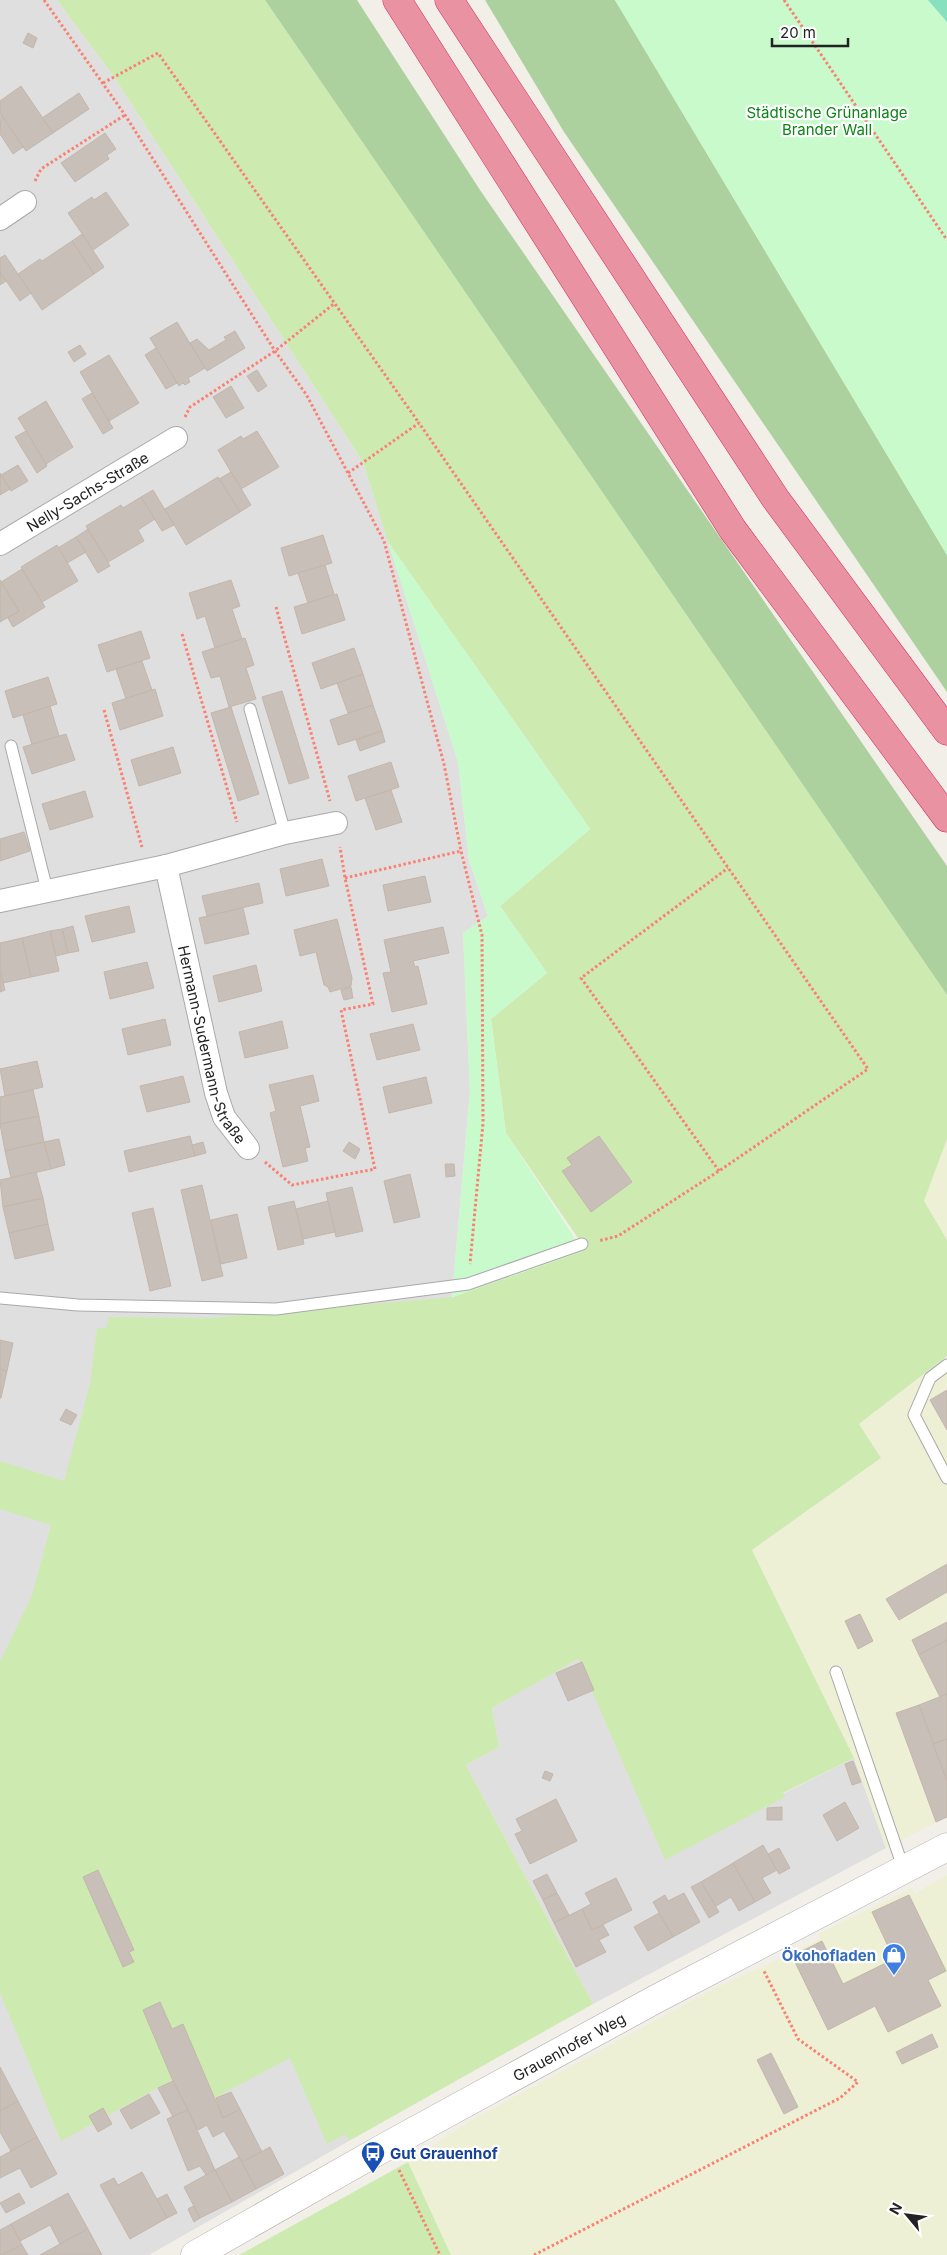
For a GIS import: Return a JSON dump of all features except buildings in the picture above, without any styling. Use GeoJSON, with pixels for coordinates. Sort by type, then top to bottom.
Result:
{"type":"FeatureCollection","features":[{"type":"Feature","properties":{"kind":"highway"},"geometry":{"type":"LineString","coordinates":[[397,0],[733,530],[947,818]]}},
{"type":"Feature","properties":{"kind":"highway"},"geometry":{"type":"LineString","coordinates":[[449,0],[775,498],[947,731]]}},
{"type":"Feature","properties":{"kind":"street"},"geometry":{"type":"LineString","coordinates":[[0,218],[25,202]]}},
{"type":"Feature","properties":{"kind":"street","name":"Nelly-Sachs-Straße"},"geometry":{"type":"LineString","coordinates":[[0,544],[176,438]]}},
{"type":"Feature","properties":{"kind":"street"},"geometry":{"type":"LineString","coordinates":[[0,901],[157,868],[285,833],[336,823]]}},
{"type":"Feature","properties":{"kind":"street","name":"Hermann-Sudermann-Straße"},"geometry":{"type":"LineString","coordinates":[[157,868],[216,1093],[224,1117],[248,1148]]}},
{"type":"Feature","properties":{"kind":"street","name":"Grauenhofer Weg"},"geometry":{"type":"LineString","coordinates":[[195,2255],[387,2146],[752,1948],[947,1847]]}},
{"type":"Feature","properties":{"kind":"lane"},"geometry":{"type":"LineString","coordinates":[[250,709],[285,833]]}},
{"type":"Feature","properties":{"kind":"lane"},"geometry":{"type":"LineString","coordinates":[[11,746],[47,890]]}},
{"type":"Feature","properties":{"kind":"lane"},"geometry":{"type":"LineString","coordinates":[[0,1298],[78,1305],[276,1309],[468,1284],[582,1244]]}},
{"type":"Feature","properties":{"kind":"lane"},"geometry":{"type":"LineString","coordinates":[[947,1365],[930,1378],[914,1416],[947,1478]]}},
{"type":"Feature","properties":{"kind":"lane"},"geometry":{"type":"LineString","coordinates":[[836,1672],[904,1870]]}},
{"type":"Feature","properties":{"kind":"path"},"geometry":{"type":"LineString","coordinates":[[44,0],[125,115],[274,351],[306,394],[384,541],[444,764],[461,851],[482,935],[483,1123],[468,1284]]}},
{"type":"Feature","properties":{"kind":"path"},"geometry":{"type":"LineString","coordinates":[[784,0],[947,240]]}},
{"type":"Feature","properties":{"kind":"path"},"geometry":{"type":"LineString","coordinates":[[102,83],[158,53],[419,423],[868,1069],[719,1171],[618,1236],[582,1244]]}},
{"type":"Feature","properties":{"kind":"path"},"geometry":{"type":"LineString","coordinates":[[25,202],[41,168],[125,115]]}},
{"type":"Feature","properties":{"kind":"path"},"geometry":{"type":"LineString","coordinates":[[176,438],[190,407],[274,351],[334,304]]}},
{"type":"Feature","properties":{"kind":"path"},"geometry":{"type":"LineString","coordinates":[[348,473],[419,423]]}},
{"type":"Feature","properties":{"kind":"path","name":"Hermann-Sudermann-Straße"},"geometry":{"type":"LineString","coordinates":[[248,1148],[292,1185],[375,1169],[341,1010],[373,1004],[345,878],[336,823],[276,607]]}},
{"type":"Feature","properties":{"kind":"path"},"geometry":{"type":"LineString","coordinates":[[182,634],[244,844]]}},
{"type":"Feature","properties":{"kind":"path"},"geometry":{"type":"LineString","coordinates":[[104,710],[157,868]]}},
{"type":"Feature","properties":{"kind":"path"},"geometry":{"type":"LineString","coordinates":[[345,878],[461,851]]}},
{"type":"Feature","properties":{"kind":"path"},"geometry":{"type":"LineString","coordinates":[[719,1171],[581,978],[728,868]]}},
{"type":"Feature","properties":{"kind":"path"},"geometry":{"type":"LineString","coordinates":[[534,2255],[840,2098],[858,2082],[798,2039],[752,1948]]}},
{"type":"Feature","properties":{"kind":"path"},"geometry":{"type":"LineString","coordinates":[[387,2146],[440,2255]]}},
{"type":"Feature","properties":{"kind":"shaded area"},"geometry":{"type":"Polygon","coordinates":[[[0,0],[57,0],[114,77],[363,462],[458,762],[469,860],[488,916],[463,933],[470,1091],[452,1297],[159,1734],[349,2141],[149,2255],[0,2255],[0,0]]]}},
{"type":"Feature","properties":{"kind":"shaded area"},"geometry":{"type":"Polygon","coordinates":[[[583,1656],[663,1854],[854,1758],[886,1848],[593,2004],[466,1765],[499,1747],[492,1708],[583,1656]]]}},
{"type":"Feature","properties":{"kind":"green space"},"geometry":{"type":"Polygon","coordinates":[[[57,0],[265,0],[947,995],[947,1139],[924,1201],[947,1240],[947,1356],[859,1424],[881,1458],[752,1550],[854,1758],[783,1793],[785,1797],[665,1860],[578,1659],[492,1708],[499,1747],[466,1765],[593,2004],[349,2141],[345,2134],[327,2144],[290,2058],[190,2111],[174,2079],[61,2141],[0,1993],[0,1662],[32,1595],[51,1525],[0,1509],[0,1461],[64,1481],[90,1384],[97,1328],[106,1328],[109,1317],[210,1318],[453,1297],[583,1251],[582,1244],[506,1133],[491,1019],[547,973],[500,906],[590,829],[388,542],[363,462],[114,77],[57,0]]]}},
{"type":"Feature","properties":{"kind":"green space"},"geometry":{"type":"Polygon","coordinates":[[[265,0],[357,0],[480,190],[947,866],[947,995],[265,0]]]}},
{"type":"Feature","properties":{"kind":"green space"},"geometry":{"type":"Polygon","coordinates":[[[485,0],[615,0],[947,555],[947,692],[564,132],[485,0]]]}},
{"type":"Feature","properties":{"kind":"green space","name":"Städtische Grünanlage Brander Wall"},"geometry":{"type":"Polygon","coordinates":[[[615,0],[947,0],[947,555],[615,0]]]}},
{"type":"Feature","properties":{"kind":"green space"},"geometry":{"type":"Polygon","coordinates":[[[928,0],[947,0],[947,22],[928,0]]]}},
{"type":"Feature","properties":{"kind":"green space"},"geometry":{"type":"Polygon","coordinates":[[[388,542],[590,829],[500,906],[547,973],[491,1019],[506,1133],[583,1251],[452,1297],[470,1091],[463,933],[488,916],[469,860],[458,762],[388,542]]]}},
{"type":"Feature","properties":{"kind":"green space"},"geometry":{"type":"Polygon","coordinates":[[[947,1139],[947,1240],[924,1201],[947,1139]]]}},
{"type":"Feature","properties":{"kind":"green space"},"geometry":{"type":"Polygon","coordinates":[[[947,1356],[947,1817],[886,1848],[854,1758],[752,1550],[880,1459],[859,1424],[947,1356]]]}},
{"type":"Feature","properties":{"kind":"green space"},"geometry":{"type":"Polygon","coordinates":[[[947,1875],[947,2255],[451,2255],[408,2162],[468,2122],[713,1989],[820,1939],[818,1934],[912,1888],[915,1893],[947,1875]]]}},
{"type":"Feature","properties":{"kind":"green space"},"geometry":{"type":"Polygon","coordinates":[[[408,2162],[451,2255],[239,2255],[408,2162]]]}},
{"type":"Feature","properties":{"kind":"place","name":"Ökohofladen"},"geometry":{"type":"Point","coordinates":[894,1976]}},
{"type":"Feature","properties":{"kind":"place","name":"Gut Grauenhof"},"geometry":{"type":"Point","coordinates":[373,2174]}}]}
